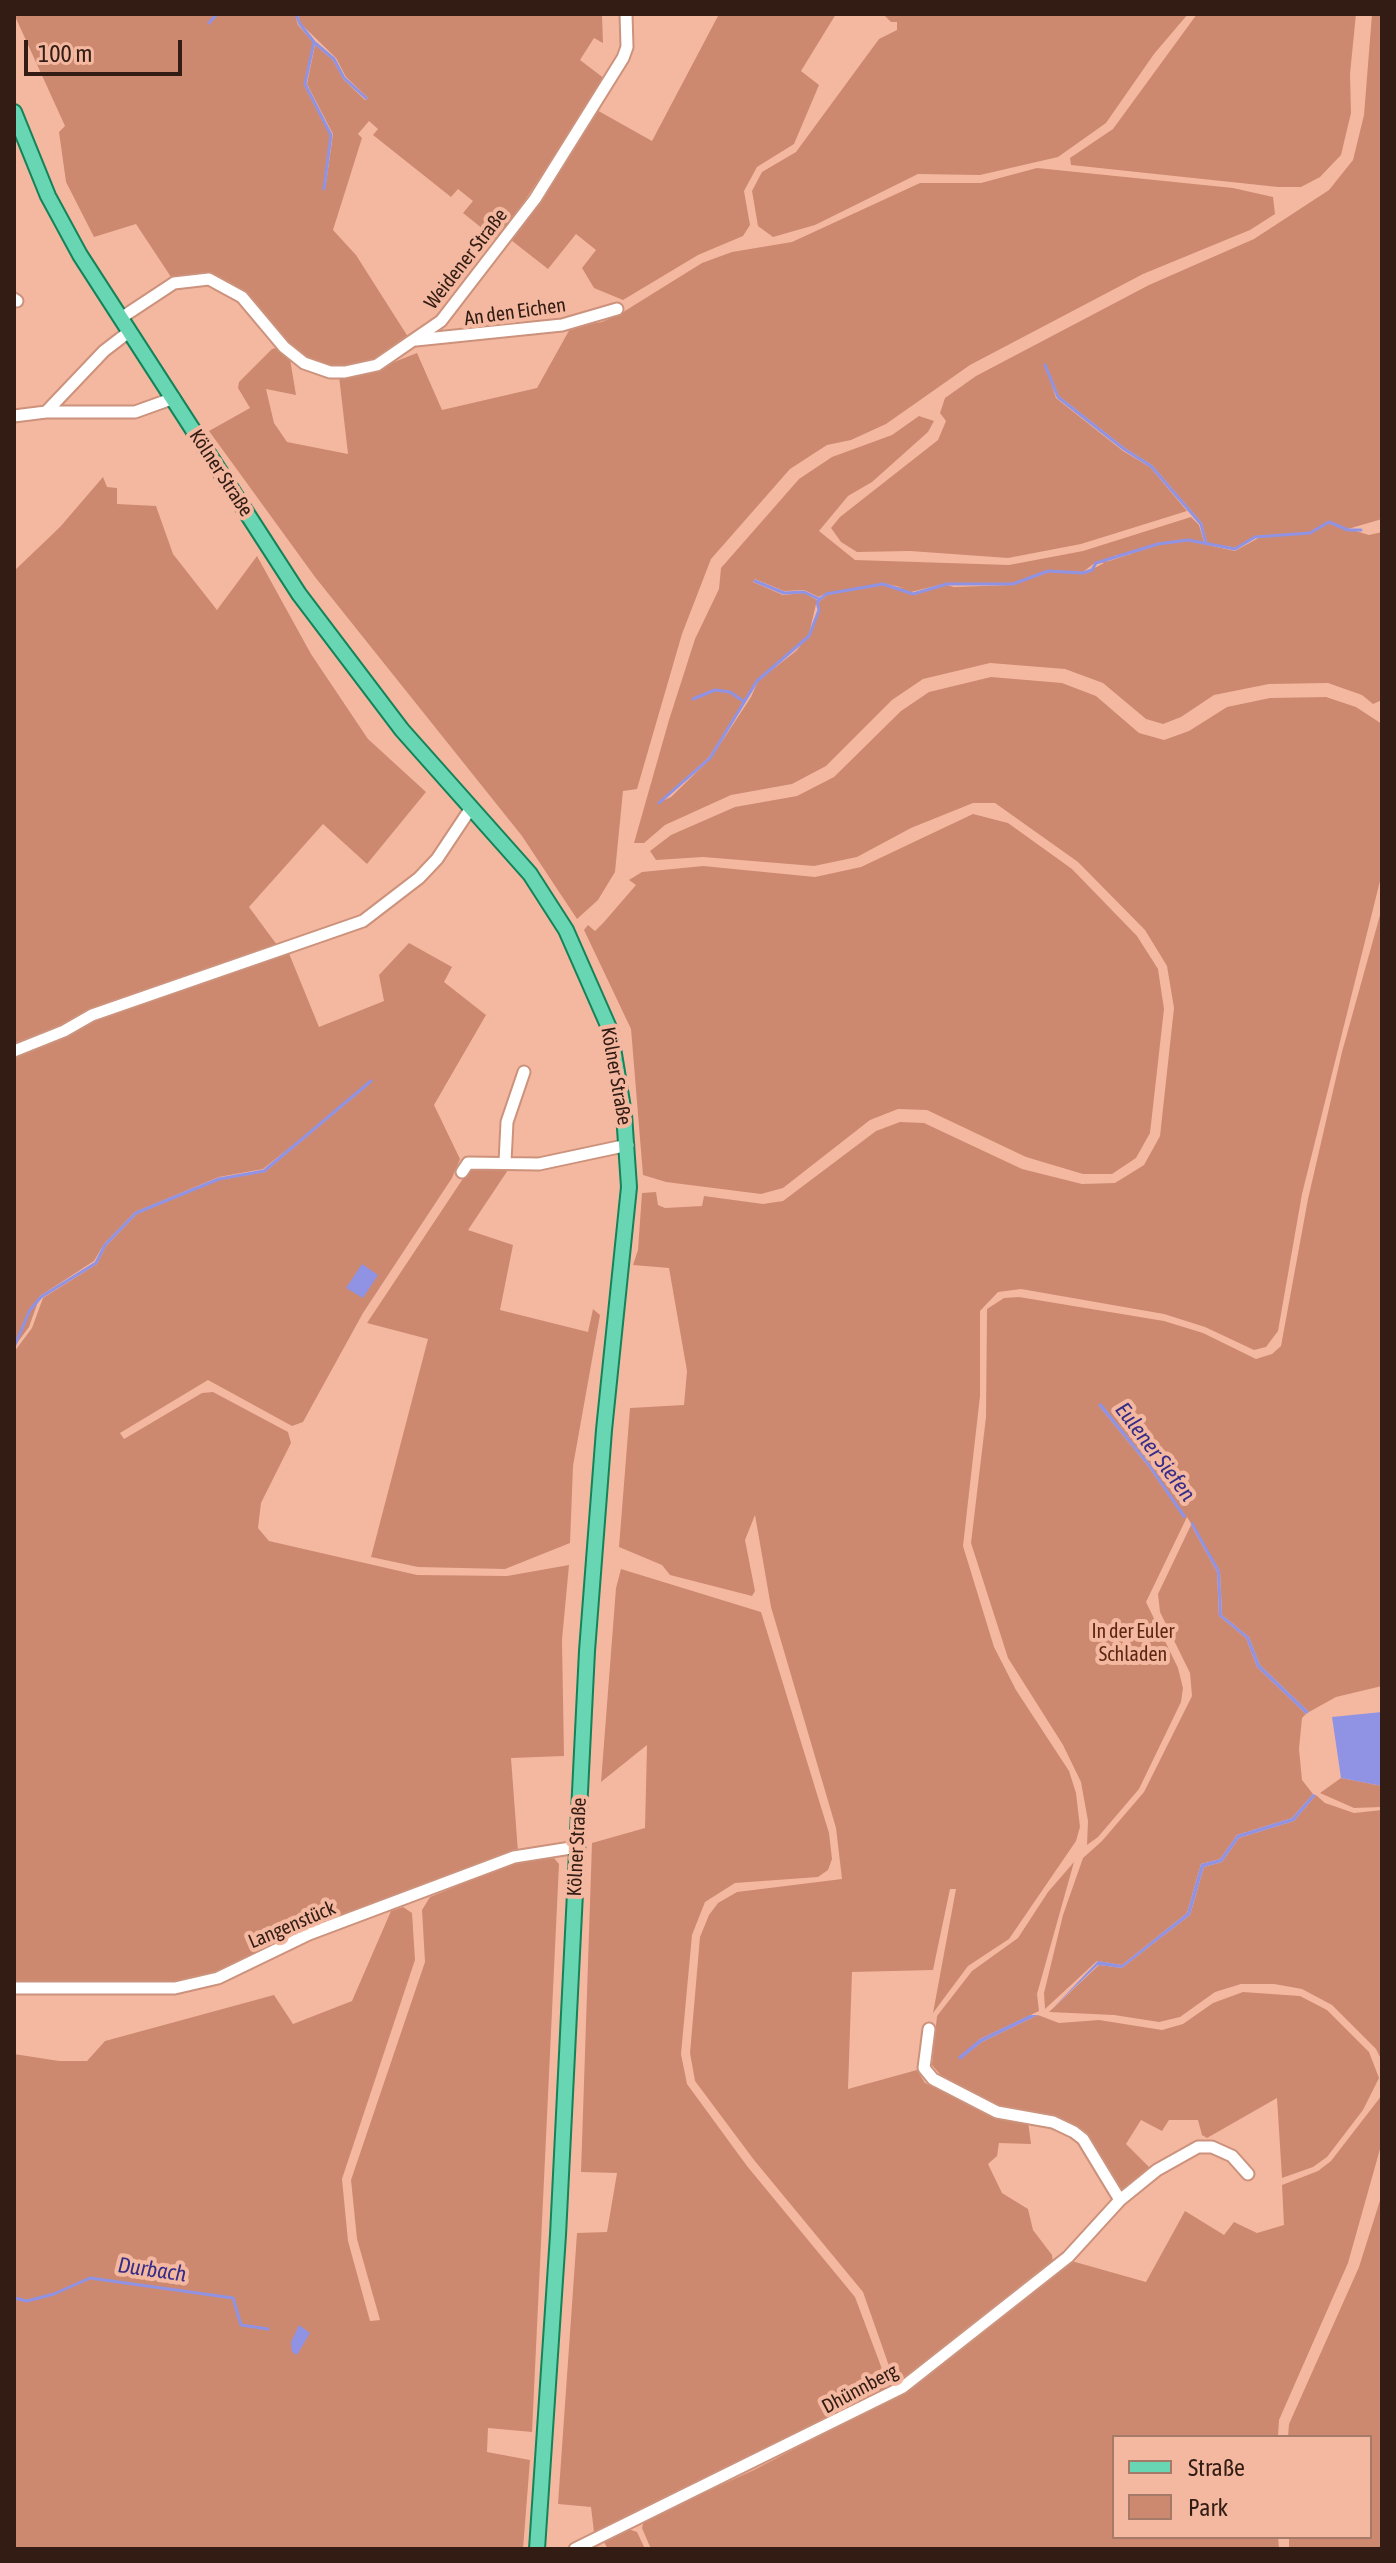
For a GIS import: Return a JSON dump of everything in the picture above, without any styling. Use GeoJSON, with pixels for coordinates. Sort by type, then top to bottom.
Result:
{"type":"FeatureCollection","features":[{"type":"Feature","properties":{"kind":"main road","name":"Kölner Straße"},"geometry":{"type":"LineString","coordinates":[[14,112],[48,196],[80,255],[299,594],[346,661],[530,874],[586,970],[610,1030],[628,1145],[629,1187],[594,1551],[537,2549]]}},
{"type":"Feature","properties":{"kind":"street","name":"Weidener Straße"},"geometry":{"type":"LineString","coordinates":[[121,318],[174,283],[209,279],[242,297],[293,356],[318,368],[345,372],[367,368],[415,340],[441,321],[535,199],[623,58],[627,47],[626,14]]}},
{"type":"Feature","properties":{"kind":"street","name":"An den Eichen"},"geometry":{"type":"LineString","coordinates":[[415,340],[562,325],[617,309]]}},
{"type":"Feature","properties":{"kind":"street"},"geometry":{"type":"LineString","coordinates":[[46,412],[104,351],[130,331]]}},
{"type":"Feature","properties":{"kind":"street"},"geometry":{"type":"LineString","coordinates":[[14,416],[46,412],[135,412],[174,398]]}},
{"type":"Feature","properties":{"kind":"street"},"geometry":{"type":"LineString","coordinates":[[14,1051],[64,1031],[92,1015],[363,921],[392,900],[437,859],[471,808]]}},
{"type":"Feature","properties":{"kind":"street"},"geometry":{"type":"LineString","coordinates":[[505,1162],[507,1122],[524,1072]]}},
{"type":"Feature","properties":{"kind":"street","name":"Kölner Straße"},"geometry":{"type":"LineString","coordinates":[[462,1172],[468,1163],[539,1164],[628,1145]]}},
{"type":"Feature","properties":{"kind":"street","name":"Langenstück"},"geometry":{"type":"LineString","coordinates":[[14,1988],[175,1988],[218,1978],[309,1934],[514,1857],[577,1847]]}},
{"type":"Feature","properties":{"kind":"street"},"geometry":{"type":"LineString","coordinates":[[929,2029],[924,2068],[933,2079],[997,2112],[1053,2122],[1074,2132],[1083,2139],[1120,2200]]}},
{"type":"Feature","properties":{"kind":"street","name":"Dhünnberg"},"geometry":{"type":"LineString","coordinates":[[575,2549],[903,2387],[1068,2257],[1120,2200],[1157,2170],[1198,2147],[1212,2147],[1232,2156],[1248,2174]]}},
{"type":"Feature","properties":{"kind":"green space"},"geometry":{"type":"Polygon","coordinates":[[[14,14],[215,14],[209,24],[219,14],[295,14],[298,25],[313,42],[304,85],[330,135],[325,191],[333,134],[307,84],[315,45],[333,60],[343,79],[365,100],[368,98],[346,77],[336,58],[301,24],[298,14],[602,14],[603,43],[594,38],[580,60],[605,79],[498,241],[463,213],[473,201],[458,189],[451,197],[373,135],[378,129],[369,121],[358,134],[362,138],[333,230],[356,255],[410,340],[374,362],[344,369],[319,365],[297,354],[244,294],[222,279],[210,276],[173,280],[136,224],[94,237],[66,182],[59,132],[65,126],[14,14]]]}},
{"type":"Feature","properties":{"kind":"green space"},"geometry":{"type":"Polygon","coordinates":[[[719,14],[836,14],[801,71],[819,85],[794,144],[757,167],[744,191],[750,225],[743,236],[698,255],[623,300],[594,288],[582,268],[596,250],[576,234],[548,269],[511,240],[538,204],[595,109],[652,141],[719,14]]]}},
{"type":"Feature","properties":{"kind":"green space"},"geometry":{"type":"Polygon","coordinates":[[[883,14],[1188,14],[1154,54],[1106,123],[1058,157],[980,175],[918,174],[815,225],[773,237],[758,226],[752,191],[762,172],[796,152],[879,39],[897,30],[897,22],[891,22],[883,14]]]}},
{"type":"Feature","properties":{"kind":"green space"},"geometry":{"type":"Polygon","coordinates":[[[1197,14],[1356,14],[1350,74],[1351,113],[1341,155],[1320,177],[1301,187],[1278,187],[1071,165],[1070,158],[1113,129],[1197,14]]]}},
{"type":"Feature","properties":{"kind":"green space"},"geometry":{"type":"Polygon","coordinates":[[[1372,14],[1382,14],[1382,519],[1348,529],[1329,521],[1310,532],[1255,536],[1238,548],[1207,543],[1202,523],[1152,465],[1125,448],[1059,396],[1045,363],[1056,398],[1123,451],[1150,467],[1187,511],[1081,544],[1008,558],[910,551],[857,552],[841,542],[831,528],[840,517],[938,440],[946,421],[940,413],[945,398],[976,376],[1149,285],[1254,239],[1329,190],[1353,160],[1364,115],[1372,14]]]}},
{"type":"Feature","properties":{"kind":"green space"},"geometry":{"type":"Polygon","coordinates":[[[1037,168],[1233,188],[1273,197],[1275,214],[1250,230],[1143,274],[970,365],[886,424],[851,440],[827,445],[790,469],[711,559],[682,634],[637,789],[623,791],[615,872],[598,900],[577,919],[522,836],[315,577],[209,431],[250,408],[238,388],[239,382],[272,349],[280,347],[290,359],[296,395],[266,389],[274,423],[287,442],[348,454],[339,376],[379,368],[417,353],[442,410],[537,388],[571,327],[602,322],[620,314],[702,263],[732,252],[792,242],[920,183],[981,183],[1037,168]]]}},
{"type":"Feature","properties":{"kind":"green space"},"geometry":{"type":"Polygon","coordinates":[[[919,416],[934,421],[928,432],[872,482],[848,496],[819,531],[855,560],[1009,565],[1083,551],[1191,517],[1199,525],[1204,542],[1188,539],[1157,543],[1134,553],[1158,545],[1189,541],[1235,551],[1262,536],[1310,534],[1329,523],[1369,535],[1382,532],[1382,700],[1373,704],[1362,695],[1328,683],[1269,684],[1214,695],[1181,717],[1163,724],[1146,719],[1103,683],[1065,669],[990,663],[923,679],[892,700],[826,766],[792,784],[731,795],[665,825],[644,843],[634,843],[695,639],[719,589],[721,568],[799,479],[832,457],[892,435],[919,416]],[[1096,562],[1083,572],[1048,570],[1013,583],[947,583],[907,593],[914,595],[947,585],[1013,585],[1049,572],[1083,574],[1104,563],[1096,562]],[[755,579],[753,582],[783,595],[804,593],[817,600],[809,634],[819,611],[818,603],[827,595],[883,585],[904,588],[883,583],[824,594],[819,597],[804,590],[784,591],[755,579]],[[808,636],[757,680],[709,757],[658,803],[671,797],[711,758],[758,681],[796,651],[808,636]]]}},
{"type":"Feature","properties":{"kind":"green space"},"geometry":{"type":"Polygon","coordinates":[[[103,477],[107,487],[117,488],[117,504],[156,506],[173,554],[217,610],[257,556],[311,654],[368,739],[426,792],[367,864],[323,824],[249,907],[280,949],[91,1013],[14,1047],[14,571],[60,527],[103,477]]]}},
{"type":"Feature","properties":{"kind":"green space"},"geometry":{"type":"Polygon","coordinates":[[[991,677],[1062,683],[1096,696],[1139,733],[1164,740],[1189,731],[1227,707],[1270,698],[1326,697],[1356,707],[1382,724],[1382,873],[1302,1194],[1278,1331],[1266,1347],[1254,1350],[1205,1327],[1164,1314],[1021,1289],[998,1292],[980,1311],[980,1396],[963,1546],[994,1647],[1016,1690],[1069,1771],[1076,1793],[1080,1827],[1076,1841],[1009,1939],[968,1966],[933,2013],[956,1889],[950,1889],[933,1970],[852,1972],[848,2089],[917,2070],[925,2083],[957,2098],[994,2114],[1028,2121],[1031,2144],[999,2143],[997,2156],[988,2164],[1002,2193],[1028,2209],[1033,2230],[1052,2255],[1053,2264],[934,2359],[900,2381],[889,2366],[863,2292],[754,2160],[695,2081],[690,2053],[700,1937],[709,1915],[718,1903],[737,1892],[842,1879],[836,1828],[771,1607],[755,1515],[745,1540],[755,1591],[752,1596],[670,1575],[662,1565],[619,1547],[630,1408],[684,1405],[687,1371],[669,1268],[633,1265],[638,1250],[642,1193],[656,1192],[658,1205],[665,1208],[702,1206],[704,1196],[763,1204],[783,1201],[876,1131],[900,1122],[924,1123],[1022,1169],[1082,1184],[1115,1183],[1144,1165],[1160,1136],[1174,1008],[1167,966],[1145,930],[1078,862],[995,803],[973,803],[911,828],[857,857],[814,866],[703,857],[656,860],[650,851],[671,835],[735,807],[797,796],[834,777],[901,711],[929,692],[991,677]]]}},
{"type":"Feature","properties":{"kind":"green space"},"geometry":{"type":"Polygon","coordinates":[[[973,814],[1008,823],[1072,869],[1137,936],[1158,969],[1164,1009],[1150,1133],[1136,1158],[1112,1174],[1083,1174],[1026,1157],[927,1110],[898,1109],[870,1120],[783,1188],[761,1194],[666,1182],[643,1175],[631,1029],[584,930],[588,925],[595,931],[604,922],[636,885],[629,880],[642,872],[703,866],[815,877],[861,867],[973,814]]]}},
{"type":"Feature","properties":{"kind":"green space","name":"In der Euler Schladen"},"geometry":{"type":"Polygon","coordinates":[[[1382,908],[1382,1686],[1336,1697],[1309,1712],[1260,1665],[1249,1637],[1222,1615],[1220,1571],[1187,1517],[1146,1602],[1178,1668],[1183,1688],[1181,1702],[1139,1789],[1098,1837],[1087,1845],[1088,1821],[1081,1782],[1063,1745],[1008,1658],[971,1543],[986,1417],[987,1309],[1004,1298],[1019,1297],[1164,1321],[1203,1333],[1256,1359],[1272,1354],[1281,1346],[1308,1199],[1342,1052],[1382,908]],[[1101,1404],[1099,1406],[1148,1466],[1184,1518],[1150,1464],[1101,1404]]]}},
{"type":"Feature","properties":{"kind":"green space"},"geometry":{"type":"Polygon","coordinates":[[[409,943],[452,967],[444,982],[486,1015],[434,1105],[460,1159],[452,1178],[363,1313],[303,1422],[292,1426],[208,1380],[120,1433],[124,1439],[202,1393],[213,1392],[288,1432],[291,1443],[261,1503],[258,1528],[269,1541],[417,1575],[507,1576],[569,1565],[562,1640],[564,1756],[511,1758],[518,1852],[216,1973],[174,1982],[14,1984],[14,1352],[32,1328],[43,1298],[97,1264],[106,1246],[137,1214],[219,1180],[265,1172],[374,1080],[263,1169],[219,1177],[135,1212],[104,1244],[94,1261],[40,1296],[29,1327],[14,1347],[14,1053],[93,1017],[288,951],[319,1027],[384,1001],[379,975],[409,943]]]}},
{"type":"Feature","properties":{"kind":"green space"},"geometry":{"type":"Polygon","coordinates":[[[480,1165],[510,1167],[468,1230],[513,1245],[500,1310],[588,1332],[593,1309],[600,1315],[573,1466],[570,1543],[505,1569],[418,1567],[371,1557],[428,1339],[367,1323],[468,1171],[480,1165]]]}},
{"type":"Feature","properties":{"kind":"green space"},"geometry":{"type":"Polygon","coordinates":[[[1191,1525],[1217,1572],[1219,1616],[1246,1638],[1257,1667],[1306,1714],[1302,1718],[1299,1749],[1302,1780],[1313,1794],[1292,1818],[1237,1835],[1220,1859],[1201,1864],[1187,1913],[1122,1965],[1097,1961],[1045,2009],[1044,1993],[1063,1915],[1083,1858],[1102,1841],[1144,1792],[1192,1696],[1190,1673],[1160,1612],[1158,1594],[1191,1525]]]}},
{"type":"Feature","properties":{"kind":"green space"},"geometry":{"type":"Polygon","coordinates":[[[621,1569],[761,1612],[829,1833],[832,1859],[828,1870],[818,1877],[735,1883],[705,1902],[692,1935],[681,2054],[687,2084],[747,2166],[855,2297],[882,2369],[886,2389],[697,2485],[594,2532],[591,2507],[558,2504],[577,2233],[607,2232],[617,2173],[581,2172],[592,1843],[645,1828],[647,1745],[601,1782],[616,1588],[621,1569]]]}},
{"type":"Feature","properties":{"kind":"green space"},"geometry":{"type":"Polygon","coordinates":[[[1341,1778],[1382,1786],[1382,1807],[1354,1808],[1320,1793],[1341,1778]]]}},
{"type":"Feature","properties":{"kind":"green space"},"geometry":{"type":"Polygon","coordinates":[[[1316,1795],[1325,1803],[1354,1813],[1382,1810],[1382,2061],[1376,2049],[1332,2005],[1302,1989],[1274,1984],[1241,1984],[1215,1992],[1180,2017],[1159,2022],[1114,2015],[1049,2012],[1099,1965],[1122,1968],[1190,1915],[1204,1867],[1222,1862],[1239,1838],[1294,1821],[1316,1795]]]}},
{"type":"Feature","properties":{"kind":"green space"},"geometry":{"type":"Polygon","coordinates":[[[554,1858],[559,1864],[532,2432],[488,2428],[487,2452],[530,2460],[523,2549],[14,2549],[14,2054],[59,2061],[87,2061],[105,2041],[274,1995],[293,2024],[352,2001],[391,1911],[403,1907],[412,1913],[415,1960],[342,2179],[348,2241],[370,2321],[380,2320],[357,2239],[351,2180],[425,1962],[422,1910],[430,1897],[514,1863],[554,1858]]]}},
{"type":"Feature","properties":{"kind":"green space"},"geometry":{"type":"Polygon","coordinates":[[[1074,1862],[1037,1994],[1039,2011],[980,2039],[960,2059],[982,2042],[1038,2015],[1059,2023],[1099,2020],[1162,2030],[1183,2024],[1213,2003],[1243,1992],[1300,1996],[1327,2010],[1369,2052],[1379,2078],[1363,2110],[1327,2157],[1313,2167],[1282,2178],[1277,2098],[1207,2138],[1202,2135],[1198,2120],[1169,2120],[1162,2131],[1141,2120],[1126,2144],[1153,2171],[1121,2192],[1086,2137],[999,2111],[945,2080],[932,2065],[937,2016],[972,1971],[1018,1938],[1048,1892],[1074,1862]]]}},
{"type":"Feature","properties":{"kind":"green space"},"geometry":{"type":"Polygon","coordinates":[[[1382,2095],[1382,2142],[1348,2263],[1279,2420],[1278,2435],[1112,2435],[1112,2539],[1278,2539],[1279,2549],[651,2549],[642,2528],[644,2520],[754,2470],[905,2391],[957,2353],[1068,2260],[1146,2282],[1185,2211],[1224,2235],[1234,2222],[1257,2233],[1284,2225],[1282,2185],[1318,2171],[1331,2161],[1382,2095]]]}},
{"type":"Feature","properties":{"kind":"green space"},"geometry":{"type":"Polygon","coordinates":[[[1382,2194],[1382,2549],[1289,2549],[1289,2539],[1372,2539],[1372,2435],[1288,2435],[1289,2424],[1359,2267],[1382,2194]]]}},
{"type":"Feature","properties":{"kind":"green space"},"geometry":{"type":"Polygon","coordinates":[[[625,2528],[637,2532],[645,2549],[608,2549],[602,2539],[625,2528]]]}},
{"type":"Feature","properties":{"kind":"water"},"geometry":{"type":"Polygon","coordinates":[[[362,1264],[378,1275],[363,1298],[346,1288],[362,1264]]]}},
{"type":"Feature","properties":{"kind":"water"},"geometry":{"type":"Polygon","coordinates":[[[1101,1403],[1150,1464],[1186,1516],[1184,1519],[1148,1466],[1098,1405],[1101,1403]]]}},
{"type":"Feature","properties":{"kind":"water"},"geometry":{"type":"Polygon","coordinates":[[[1192,1521],[1220,1571],[1222,1615],[1249,1637],[1260,1665],[1309,1712],[1306,1714],[1257,1667],[1246,1638],[1219,1616],[1217,1572],[1191,1525],[1192,1521]]]}},
{"type":"Feature","properties":{"kind":"water"},"geometry":{"type":"Polygon","coordinates":[[[1382,1712],[1382,1786],[1341,1778],[1332,1717],[1382,1712]]]}},
{"type":"Feature","properties":{"kind":"water"},"geometry":{"type":"Polygon","coordinates":[[[1313,1794],[1316,1795],[1294,1821],[1239,1838],[1222,1862],[1204,1867],[1190,1915],[1122,1968],[1098,1965],[1054,2007],[1098,1961],[1122,1965],[1187,1913],[1201,1864],[1220,1859],[1237,1835],[1292,1818],[1313,1794]]]}},
{"type":"Feature","properties":{"kind":"water"},"geometry":{"type":"Polygon","coordinates":[[[1030,2015],[1038,2015],[982,2042],[960,2060],[958,2057],[980,2039],[1030,2015]]]}},
{"type":"Feature","properties":{"kind":"water"},"geometry":{"type":"Polygon","coordinates":[[[299,2325],[310,2333],[297,2355],[292,2352],[291,2342],[299,2325]]]}},
{"type":"Feature","properties":{"kind":"waterway"},"geometry":{"type":"LineString","coordinates":[[209,23],[217,14]]}},
{"type":"Feature","properties":{"kind":"waterway"},"geometry":{"type":"LineString","coordinates":[[296,14],[314,42],[305,84],[331,135],[324,189]]}},
{"type":"Feature","properties":{"kind":"waterway"},"geometry":{"type":"LineString","coordinates":[[315,43],[334,59],[344,78],[366,98]]}},
{"type":"Feature","properties":{"kind":"waterway"},"geometry":{"type":"LineString","coordinates":[[1045,365],[1058,397],[1124,449],[1151,466],[1201,524],[1206,544]]}},
{"type":"Feature","properties":{"kind":"waterway"},"geometry":{"type":"LineString","coordinates":[[659,803],[710,758],[757,681],[809,636],[819,610],[817,602],[826,594],[883,584],[913,594],[947,584],[1013,584],[1048,571],[1083,573],[1092,570],[1096,563],[1158,544],[1188,540],[1235,549],[1255,537],[1310,533],[1329,522],[1348,530],[1361,530]]}},
{"type":"Feature","properties":{"kind":"waterway"},"geometry":{"type":"LineString","coordinates":[[755,581],[784,593],[804,592],[819,599]]}},
{"type":"Feature","properties":{"kind":"waterway"},"geometry":{"type":"LineString","coordinates":[[693,699],[715,690],[730,692],[743,701]]}},
{"type":"Feature","properties":{"kind":"waterway"},"geometry":{"type":"LineString","coordinates":[[14,1347],[30,1310],[41,1297],[96,1263],[105,1245],[136,1213],[219,1179],[264,1171],[371,1081]]}},
{"type":"Feature","properties":{"kind":"waterway","name":"Durbach"},"geometry":{"type":"LineString","coordinates":[[14,2298],[27,2301],[54,2294],[90,2278],[233,2298],[241,2325],[268,2329]]}},
{"type":"Feature","properties":{"kind":"water label","name":"Eulener Siefen"},"geometry":{"type":"Point","coordinates":[1155,1452]}}]}
